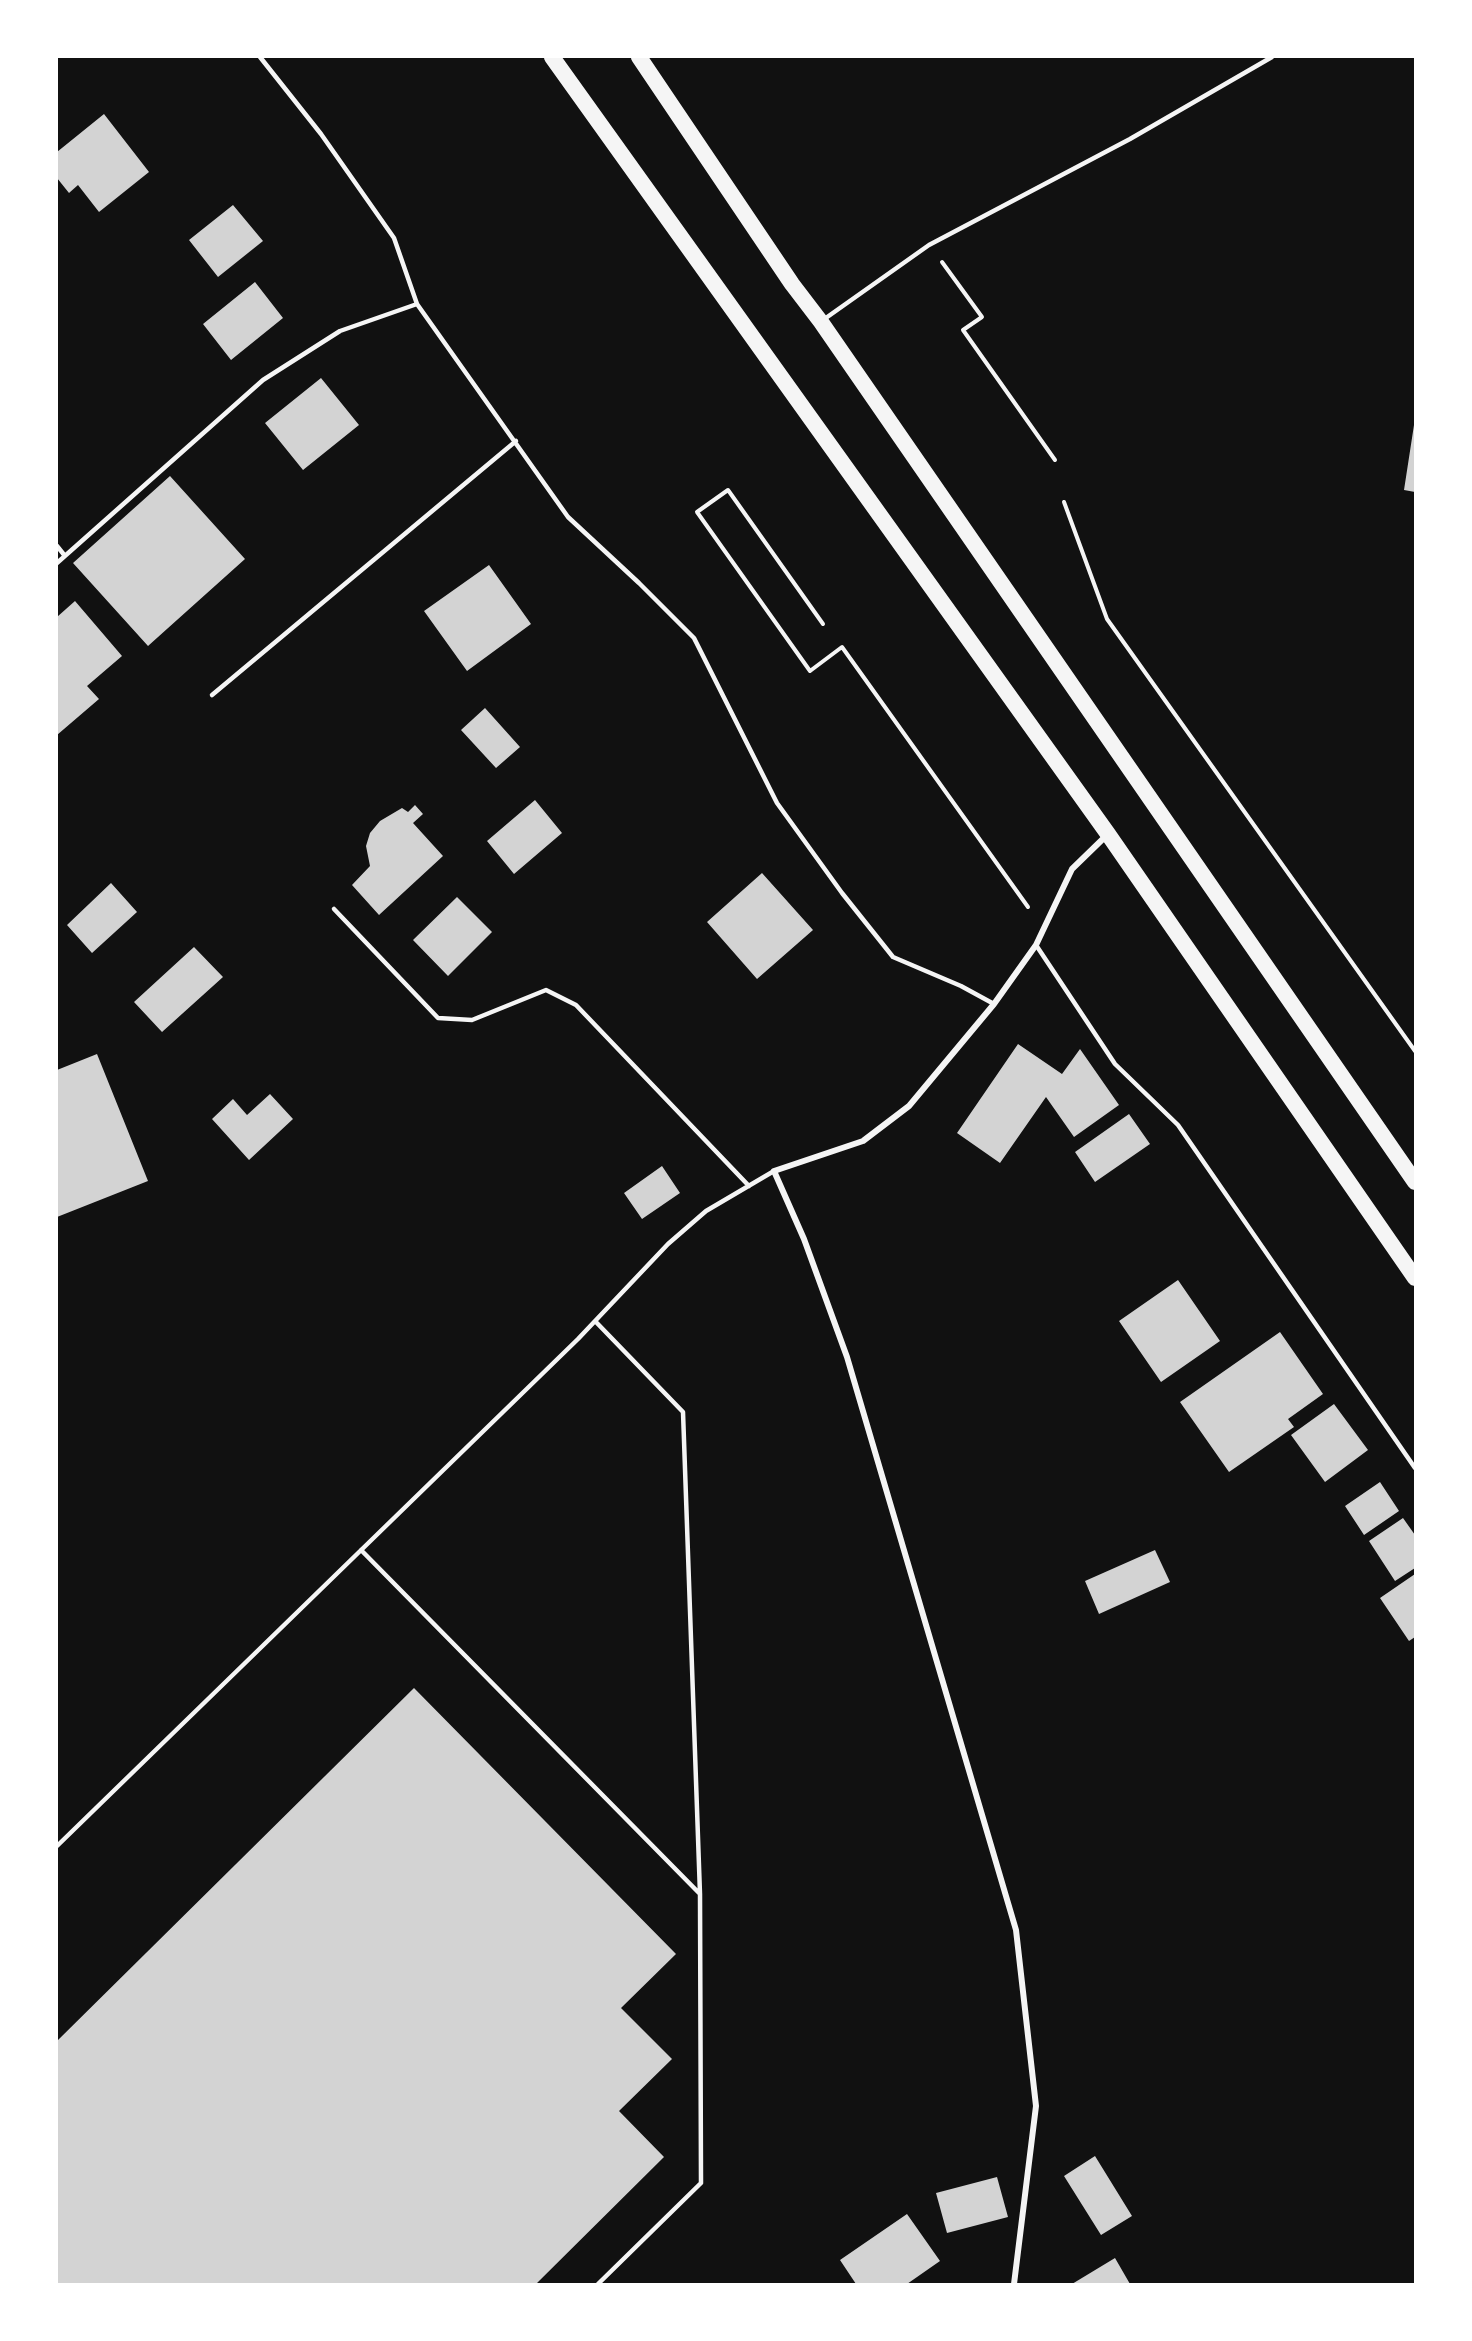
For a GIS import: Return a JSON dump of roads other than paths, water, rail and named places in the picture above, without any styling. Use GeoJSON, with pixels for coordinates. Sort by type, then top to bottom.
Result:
{"type":"FeatureCollection","features":[{"type":"Feature","properties":{"kind":"highway"},"geometry":{"type":"LineString","coordinates":[[552,57],[1108,834],[1415,1278]]}},
{"type":"Feature","properties":{"kind":"highway"},"geometry":{"type":"LineString","coordinates":[[639,57],[792,284],[821,322],[1415,1182]]}},
{"type":"Feature","properties":{"kind":"street"},"geometry":{"type":"LineString","coordinates":[[1014,2284],[1036,2106],[1016,1930],[847,1357],[804,1239],[774,1171],[862,1141],[909,1106],[994,1004],[1036,945],[1072,869],[1108,834]]}},
{"type":"Feature","properties":{"kind":"lane"},"geometry":{"type":"LineString","coordinates":[[260,57],[321,134],[394,238],[417,304],[568,517],[694,638],[777,803],[842,892],[894,957],[961,986],[994,1004]]}},
{"type":"Feature","properties":{"kind":"lane"},"geometry":{"type":"LineString","coordinates":[[821,322],[929,245],[1130,139],[1272,57]]}},
{"type":"Feature","properties":{"kind":"lane"},"geometry":{"type":"LineString","coordinates":[[57,563],[263,380],[340,331],[417,304]]}},
{"type":"Feature","properties":{"kind":"lane"},"geometry":{"type":"LineString","coordinates":[[212,695],[516,441]]}},
{"type":"Feature","properties":{"kind":"lane"},"geometry":{"type":"LineString","coordinates":[[57,546],[65,556]]}},
{"type":"Feature","properties":{"kind":"lane"},"geometry":{"type":"LineString","coordinates":[[334,909],[438,1018],[472,1020],[546,990],[576,1005],[749,1186]]}},
{"type":"Feature","properties":{"kind":"lane"},"geometry":{"type":"LineString","coordinates":[[1036,945],[1115,1064],[1178,1125],[1415,1468]]}},
{"type":"Feature","properties":{"kind":"lane"},"geometry":{"type":"LineString","coordinates":[[57,1846],[595,1321],[668,1244],[706,1211],[774,1171]]}},
{"type":"Feature","properties":{"kind":"lane"},"geometry":{"type":"LineString","coordinates":[[595,1321],[683,1412],[700,1894],[701,2183],[598,2284]]}},
{"type":"Feature","properties":{"kind":"lane"},"geometry":{"type":"LineString","coordinates":[[362,1550],[700,1894]]}}]}
